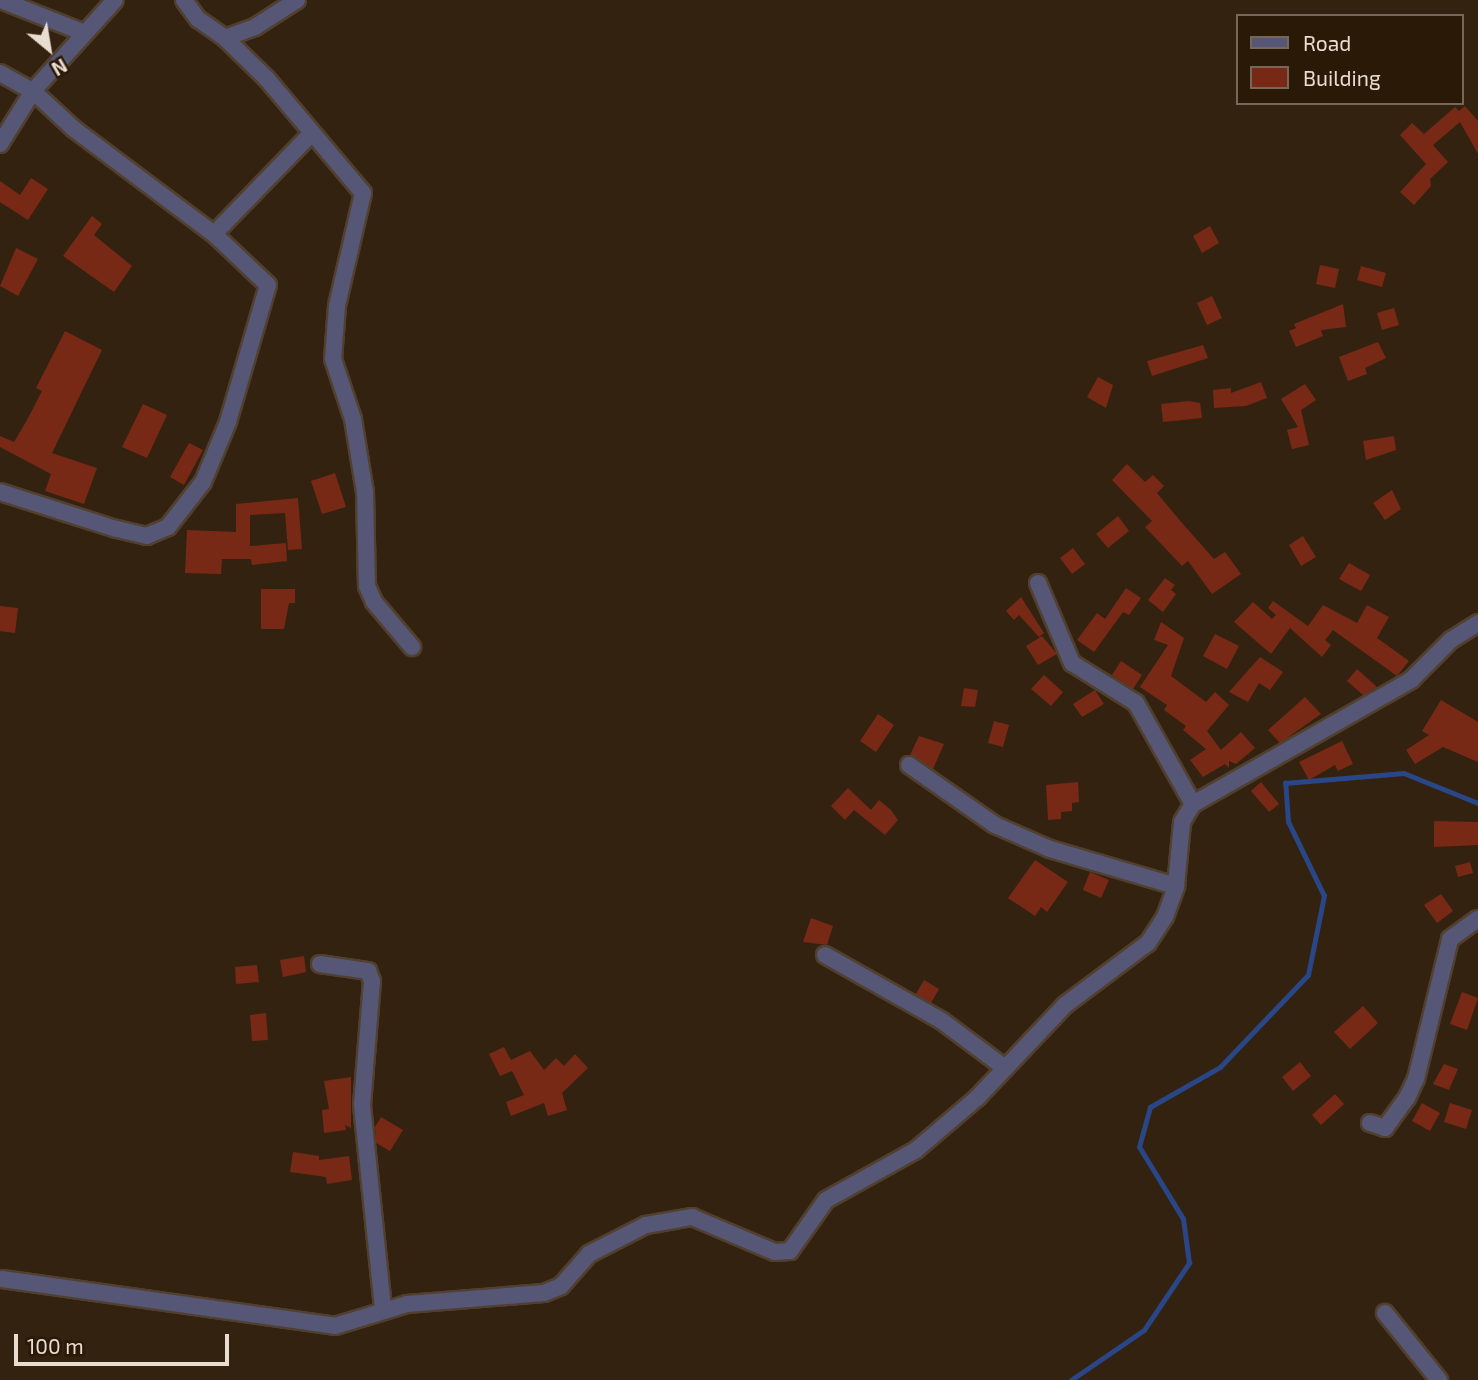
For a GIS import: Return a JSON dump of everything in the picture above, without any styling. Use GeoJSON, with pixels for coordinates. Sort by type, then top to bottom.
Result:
{"type":"FeatureCollection","features":[{"type":"Feature","properties":{"kind":"street"},"geometry":{"type":"LineString","coordinates":[[1,0],[82,32]]}},
{"type":"Feature","properties":{"kind":"street"},"geometry":{"type":"LineString","coordinates":[[0,144],[33,91],[82,32],[115,0]]}},
{"type":"Feature","properties":{"kind":"street"},"geometry":{"type":"LineString","coordinates":[[184,0],[198,19],[225,38],[267,79],[310,135],[363,194],[337,306],[332,359],[352,419],[365,492],[367,586],[374,602],[412,647]]}},
{"type":"Feature","properties":{"kind":"street"},"geometry":{"type":"LineString","coordinates":[[225,38],[255,27],[297,0]]}},
{"type":"Feature","properties":{"kind":"street"},"geometry":{"type":"LineString","coordinates":[[0,73],[33,91],[74,129],[214,234],[264,277],[267,299],[228,422],[203,482],[167,527],[147,536],[116,529],[0,492]]}},
{"type":"Feature","properties":{"kind":"street"},"geometry":{"type":"LineString","coordinates":[[214,234],[310,135]]}},
{"type":"Feature","properties":{"kind":"street"},"geometry":{"type":"LineString","coordinates":[[1038,583],[1072,663],[1136,703],[1193,804]]}},
{"type":"Feature","properties":{"kind":"street"},"geometry":{"type":"LineString","coordinates":[[2,1279],[302,1324],[335,1326],[383,1309],[544,1293],[561,1286],[603,1245],[646,1225],[692,1217],[775,1252],[790,1251],[826,1200],[916,1150],[1005,1068],[1065,1005],[1148,943],[1165,918],[1176,886],[1182,822],[1193,804],[1410,680],[1451,640],[1478,623]]}},
{"type":"Feature","properties":{"kind":"street"},"geometry":{"type":"LineString","coordinates":[[909,765],[995,825],[1050,849],[1176,886]]}},
{"type":"Feature","properties":{"kind":"street"},"geometry":{"type":"LineString","coordinates":[[1370,1123],[1385,1128],[1407,1098],[1416,1079],[1450,939],[1478,919]]}},
{"type":"Feature","properties":{"kind":"street"},"geometry":{"type":"LineString","coordinates":[[825,955],[942,1021],[1005,1068]]}},
{"type":"Feature","properties":{"kind":"street"},"geometry":{"type":"LineString","coordinates":[[320,964],[368,971],[372,981],[362,1105],[383,1309]]}},
{"type":"Feature","properties":{"kind":"street"},"geometry":{"type":"LineString","coordinates":[[1385,1313],[1439,1380]]}},
{"type":"Feature","properties":{"kind":"building"},"geometry":{"type":"Polygon","coordinates":[[[1465,106],[1478,121],[1478,154],[1460,122],[1433,145],[1448,162],[1430,179],[1431,186],[1414,205],[1400,192],[1426,164],[1400,135],[1412,123],[1424,134],[1455,107],[1459,111],[1465,106]]]}},
{"type":"Feature","properties":{"kind":"building"},"geometry":{"type":"Polygon","coordinates":[[[31,178],[48,189],[28,220],[0,202],[0,181],[20,195],[31,178]]]}},
{"type":"Feature","properties":{"kind":"building"},"geometry":{"type":"Polygon","coordinates":[[[92,216],[102,224],[94,235],[132,266],[114,292],[63,256],[92,216]]]}},
{"type":"Feature","properties":{"kind":"building"},"geometry":{"type":"Polygon","coordinates":[[[1210,226],[1219,243],[1202,253],[1193,236],[1210,226]]]}},
{"type":"Feature","properties":{"kind":"building"},"geometry":{"type":"Polygon","coordinates":[[[16,248],[38,259],[18,296],[0,286],[16,248]]]}},
{"type":"Feature","properties":{"kind":"building"},"geometry":{"type":"Polygon","coordinates":[[[1320,265],[1339,269],[1335,288],[1316,284],[1320,265]]]}},
{"type":"Feature","properties":{"kind":"building"},"geometry":{"type":"Polygon","coordinates":[[[1361,266],[1386,273],[1382,287],[1357,280],[1361,266]]]}},
{"type":"Feature","properties":{"kind":"building"},"geometry":{"type":"Polygon","coordinates":[[[1212,296],[1222,318],[1207,325],[1197,303],[1212,296]]]}},
{"type":"Feature","properties":{"kind":"building"},"geometry":{"type":"Polygon","coordinates":[[[1343,304],[1346,327],[1321,330],[1323,336],[1296,347],[1289,331],[1296,328],[1294,324],[1343,304]]]}},
{"type":"Feature","properties":{"kind":"building"},"geometry":{"type":"Polygon","coordinates":[[[1394,308],[1399,325],[1382,330],[1377,313],[1394,308]]]}},
{"type":"Feature","properties":{"kind":"building"},"geometry":{"type":"Polygon","coordinates":[[[65,331],[102,350],[52,453],[97,468],[84,504],[45,491],[51,474],[0,447],[0,436],[14,442],[27,420],[42,391],[36,388],[65,331]]]}},
{"type":"Feature","properties":{"kind":"building"},"geometry":{"type":"Polygon","coordinates":[[[1378,342],[1386,358],[1365,368],[1367,374],[1348,381],[1339,357],[1378,342]]]}},
{"type":"Feature","properties":{"kind":"building"},"geometry":{"type":"Polygon","coordinates":[[[1203,345],[1208,358],[1152,376],[1147,361],[1203,345]]]}},
{"type":"Feature","properties":{"kind":"building"},"geometry":{"type":"Polygon","coordinates":[[[1098,377],[1113,385],[1106,408],[1087,397],[1098,377]]]}},
{"type":"Feature","properties":{"kind":"building"},"geometry":{"type":"Polygon","coordinates":[[[1261,382],[1267,398],[1246,406],[1214,408],[1213,390],[1231,388],[1231,393],[1261,382]]]}},
{"type":"Feature","properties":{"kind":"building"},"geometry":{"type":"Polygon","coordinates":[[[1305,384],[1316,400],[1301,410],[1309,445],[1292,449],[1287,430],[1298,427],[1281,399],[1305,384]]]}},
{"type":"Feature","properties":{"kind":"building"},"geometry":{"type":"Polygon","coordinates":[[[1189,401],[1200,403],[1202,418],[1163,422],[1161,404],[1189,401]]]}},
{"type":"Feature","properties":{"kind":"building"},"geometry":{"type":"Polygon","coordinates":[[[143,404],[167,415],[147,458],[122,447],[143,404]]]}},
{"type":"Feature","properties":{"kind":"building"},"geometry":{"type":"Polygon","coordinates":[[[1394,436],[1396,450],[1366,460],[1363,441],[1394,436]]]}},
{"type":"Feature","properties":{"kind":"building"},"geometry":{"type":"Polygon","coordinates":[[[189,443],[203,450],[184,485],[170,477],[189,443]]]}},
{"type":"Feature","properties":{"kind":"building"},"geometry":{"type":"Polygon","coordinates":[[[1127,464],[1145,482],[1153,475],[1164,486],[1157,493],[1214,559],[1225,552],[1241,574],[1212,594],[1188,561],[1182,566],[1145,527],[1152,521],[1112,480],[1127,464]]]}},
{"type":"Feature","properties":{"kind":"building"},"geometry":{"type":"Polygon","coordinates":[[[335,473],[346,507],[322,514],[311,481],[335,473]]]}},
{"type":"Feature","properties":{"kind":"building"},"geometry":{"type":"Polygon","coordinates":[[[1392,490],[1401,509],[1385,520],[1373,503],[1392,490]]]}},
{"type":"Feature","properties":{"kind":"building"},"geometry":{"type":"Polygon","coordinates":[[[298,498],[302,549],[288,550],[285,513],[250,515],[250,546],[286,543],[287,561],[252,565],[251,559],[222,559],[221,574],[185,573],[187,530],[236,532],[236,504],[298,498]]]}},
{"type":"Feature","properties":{"kind":"building"},"geometry":{"type":"Polygon","coordinates":[[[1118,516],[1129,531],[1108,548],[1096,534],[1118,516]]]}},
{"type":"Feature","properties":{"kind":"building"},"geometry":{"type":"Polygon","coordinates":[[[1303,536],[1316,557],[1301,566],[1289,545],[1303,536]]]}},
{"type":"Feature","properties":{"kind":"building"},"geometry":{"type":"Polygon","coordinates":[[[1073,548],[1085,564],[1072,574],[1060,558],[1073,548]]]}},
{"type":"Feature","properties":{"kind":"building"},"geometry":{"type":"Polygon","coordinates":[[[1349,563],[1370,575],[1361,591],[1339,579],[1349,563]]]}},
{"type":"Feature","properties":{"kind":"building"},"geometry":{"type":"Polygon","coordinates":[[[1165,578],[1175,585],[1171,590],[1176,594],[1163,612],[1148,600],[1165,578]]]}},
{"type":"Feature","properties":{"kind":"building"},"geometry":{"type":"Polygon","coordinates":[[[1126,588],[1141,598],[1129,615],[1123,612],[1094,652],[1077,640],[1097,613],[1105,619],[1126,588]]]}},
{"type":"Feature","properties":{"kind":"building"},"geometry":{"type":"Polygon","coordinates":[[[261,589],[295,589],[295,603],[289,603],[284,629],[261,629],[261,589]]]}},
{"type":"Feature","properties":{"kind":"building"},"geometry":{"type":"Polygon","coordinates":[[[1021,597],[1044,633],[1039,637],[1019,615],[1014,620],[1006,611],[1021,597]]]}},
{"type":"Feature","properties":{"kind":"building"},"geometry":{"type":"Polygon","coordinates":[[[1273,601],[1308,626],[1323,605],[1357,623],[1367,605],[1389,617],[1377,638],[1409,661],[1397,676],[1333,630],[1325,640],[1331,645],[1322,657],[1290,628],[1271,654],[1234,622],[1253,602],[1272,619],[1276,615],[1268,608],[1273,601]]]}},
{"type":"Feature","properties":{"kind":"building"},"geometry":{"type":"Polygon","coordinates":[[[0,606],[18,608],[15,633],[0,631],[0,606]]]}},
{"type":"Feature","properties":{"kind":"building"},"geometry":{"type":"Polygon","coordinates":[[[1161,622],[1184,638],[1171,676],[1206,702],[1215,692],[1229,705],[1207,731],[1221,750],[1241,732],[1255,748],[1236,764],[1229,761],[1229,768],[1225,764],[1203,777],[1190,760],[1206,749],[1183,730],[1186,726],[1164,710],[1167,705],[1140,687],[1168,645],[1154,640],[1161,622]]]}},
{"type":"Feature","properties":{"kind":"building"},"geometry":{"type":"Polygon","coordinates":[[[1215,634],[1239,646],[1227,669],[1203,656],[1215,634]]]}},
{"type":"Feature","properties":{"kind":"building"},"geometry":{"type":"Polygon","coordinates":[[[1042,636],[1057,654],[1038,665],[1026,646],[1042,636]]]}},
{"type":"Feature","properties":{"kind":"building"},"geometry":{"type":"Polygon","coordinates":[[[1260,657],[1283,672],[1270,690],[1259,683],[1248,702],[1229,692],[1260,657]]]}},
{"type":"Feature","properties":{"kind":"building"},"geometry":{"type":"Polygon","coordinates":[[[1121,661],[1142,675],[1133,689],[1112,675],[1121,661]]]}},
{"type":"Feature","properties":{"kind":"building"},"geometry":{"type":"Polygon","coordinates":[[[1357,669],[1377,687],[1363,695],[1347,681],[1357,669]]]}},
{"type":"Feature","properties":{"kind":"building"},"geometry":{"type":"Polygon","coordinates":[[[1044,675],[1063,692],[1051,706],[1031,689],[1044,675]]]}},
{"type":"Feature","properties":{"kind":"building"},"geometry":{"type":"Polygon","coordinates":[[[964,688],[978,690],[975,707],[961,706],[964,688]]]}},
{"type":"Feature","properties":{"kind":"building"},"geometry":{"type":"Polygon","coordinates":[[[1095,690],[1104,704],[1082,717],[1073,704],[1095,690]]]}},
{"type":"Feature","properties":{"kind":"building"},"geometry":{"type":"Polygon","coordinates":[[[1305,697],[1321,714],[1280,743],[1268,730],[1305,697]]]}},
{"type":"Feature","properties":{"kind":"building"},"geometry":{"type":"Polygon","coordinates":[[[1441,700],[1478,722],[1478,762],[1443,747],[1415,764],[1406,750],[1429,735],[1422,731],[1441,700]]]}},
{"type":"Feature","properties":{"kind":"building"},"geometry":{"type":"Polygon","coordinates":[[[878,714],[894,725],[876,752],[860,741],[878,714]]]}},
{"type":"Feature","properties":{"kind":"building"},"geometry":{"type":"Polygon","coordinates":[[[994,721],[1009,725],[1003,747],[988,743],[994,721]]]}},
{"type":"Feature","properties":{"kind":"building"},"geometry":{"type":"Polygon","coordinates":[[[919,736],[944,744],[933,769],[910,755],[919,736]]]}},
{"type":"Feature","properties":{"kind":"building"},"geometry":{"type":"Polygon","coordinates":[[[1342,741],[1353,764],[1338,771],[1335,765],[1309,780],[1299,762],[1342,741]]]}},
{"type":"Feature","properties":{"kind":"building"},"geometry":{"type":"Polygon","coordinates":[[[1078,782],[1079,802],[1072,803],[1072,811],[1061,812],[1061,819],[1048,820],[1046,785],[1078,782]]]}},
{"type":"Feature","properties":{"kind":"building"},"geometry":{"type":"Polygon","coordinates":[[[1261,782],[1279,804],[1269,812],[1251,791],[1261,782]]]}},
{"type":"Feature","properties":{"kind":"building"},"geometry":{"type":"Polygon","coordinates":[[[848,788],[871,810],[879,800],[891,810],[898,820],[885,835],[854,810],[845,820],[831,806],[848,788]]]}},
{"type":"Feature","properties":{"kind":"building"},"geometry":{"type":"Polygon","coordinates":[[[1434,821],[1478,822],[1478,845],[1434,847],[1434,821]]]}},
{"type":"Feature","properties":{"kind":"building"},"geometry":{"type":"Polygon","coordinates":[[[1035,860],[1068,882],[1047,912],[1041,907],[1035,916],[1008,898],[1035,860]]]}},
{"type":"Feature","properties":{"kind":"building"},"geometry":{"type":"Polygon","coordinates":[[[1470,862],[1473,873],[1458,877],[1455,866],[1470,862]]]}},
{"type":"Feature","properties":{"kind":"building"},"geometry":{"type":"Polygon","coordinates":[[[1090,872],[1109,880],[1101,898],[1083,890],[1090,872]]]}},
{"type":"Feature","properties":{"kind":"building"},"geometry":{"type":"Polygon","coordinates":[[[1441,894],[1453,911],[1437,923],[1424,905],[1441,894]]]}},
{"type":"Feature","properties":{"kind":"building"},"geometry":{"type":"Polygon","coordinates":[[[811,918],[833,926],[827,945],[803,942],[811,918]]]}},
{"type":"Feature","properties":{"kind":"building"},"geometry":{"type":"Polygon","coordinates":[[[304,956],[306,972],[283,977],[280,960],[304,956]]]}},
{"type":"Feature","properties":{"kind":"building"},"geometry":{"type":"Polygon","coordinates":[[[257,965],[259,982],[236,984],[235,967],[257,965]]]}},
{"type":"Feature","properties":{"kind":"building"},"geometry":{"type":"Polygon","coordinates":[[[924,980],[939,989],[931,1003],[916,994],[924,980]]]}},
{"type":"Feature","properties":{"kind":"building"},"geometry":{"type":"Polygon","coordinates":[[[1462,992],[1478,998],[1467,1030],[1450,1024],[1462,992]]]}},
{"type":"Feature","properties":{"kind":"building"},"geometry":{"type":"Polygon","coordinates":[[[1363,1006],[1378,1023],[1350,1049],[1334,1032],[1363,1006]]]}},
{"type":"Feature","properties":{"kind":"building"},"geometry":{"type":"Polygon","coordinates":[[[266,1013],[268,1040],[252,1041],[250,1015],[266,1013]]]}},
{"type":"Feature","properties":{"kind":"building"},"geometry":{"type":"Polygon","coordinates":[[[504,1047],[511,1060],[530,1051],[544,1070],[556,1058],[564,1066],[575,1054],[588,1068],[562,1093],[567,1110],[548,1116],[544,1103],[511,1116],[506,1102],[524,1095],[512,1071],[500,1076],[489,1054],[504,1047]]]}},
{"type":"Feature","properties":{"kind":"building"},"geometry":{"type":"Polygon","coordinates":[[[1300,1062],[1311,1076],[1293,1091],[1282,1077],[1300,1062]]]}},
{"type":"Feature","properties":{"kind":"building"},"geometry":{"type":"Polygon","coordinates":[[[1444,1064],[1458,1069],[1449,1090],[1433,1084],[1444,1064]]]}},
{"type":"Feature","properties":{"kind":"building"},"geometry":{"type":"Polygon","coordinates":[[[351,1077],[351,1128],[345,1125],[346,1130],[324,1133],[322,1110],[329,1109],[324,1081],[351,1077]]]}},
{"type":"Feature","properties":{"kind":"building"},"geometry":{"type":"Polygon","coordinates":[[[1335,1094],[1344,1104],[1321,1125],[1312,1115],[1335,1094]]]}},
{"type":"Feature","properties":{"kind":"building"},"geometry":{"type":"Polygon","coordinates":[[[1422,1103],[1440,1113],[1430,1131],[1412,1121],[1422,1103]]]}},
{"type":"Feature","properties":{"kind":"building"},"geometry":{"type":"Polygon","coordinates":[[[1450,1103],[1472,1110],[1466,1129],[1444,1122],[1450,1103]]]}},
{"type":"Feature","properties":{"kind":"building"},"geometry":{"type":"Polygon","coordinates":[[[381,1117],[403,1130],[390,1151],[376,1143],[375,1127],[381,1117]]]}},
{"type":"Feature","properties":{"kind":"building"},"geometry":{"type":"Polygon","coordinates":[[[293,1152],[319,1156],[319,1160],[349,1156],[352,1180],[327,1184],[326,1177],[290,1172],[293,1152]]]}},
{"type":"Feature","properties":{"kind":"waterway"},"geometry":{"type":"LineString","coordinates":[[1071,1380],[1144,1330],[1189,1263],[1183,1219],[1139,1147],[1150,1107],[1220,1067],[1308,975],[1324,896],[1288,822],[1285,783],[1404,773],[1478,803]]}}]}
